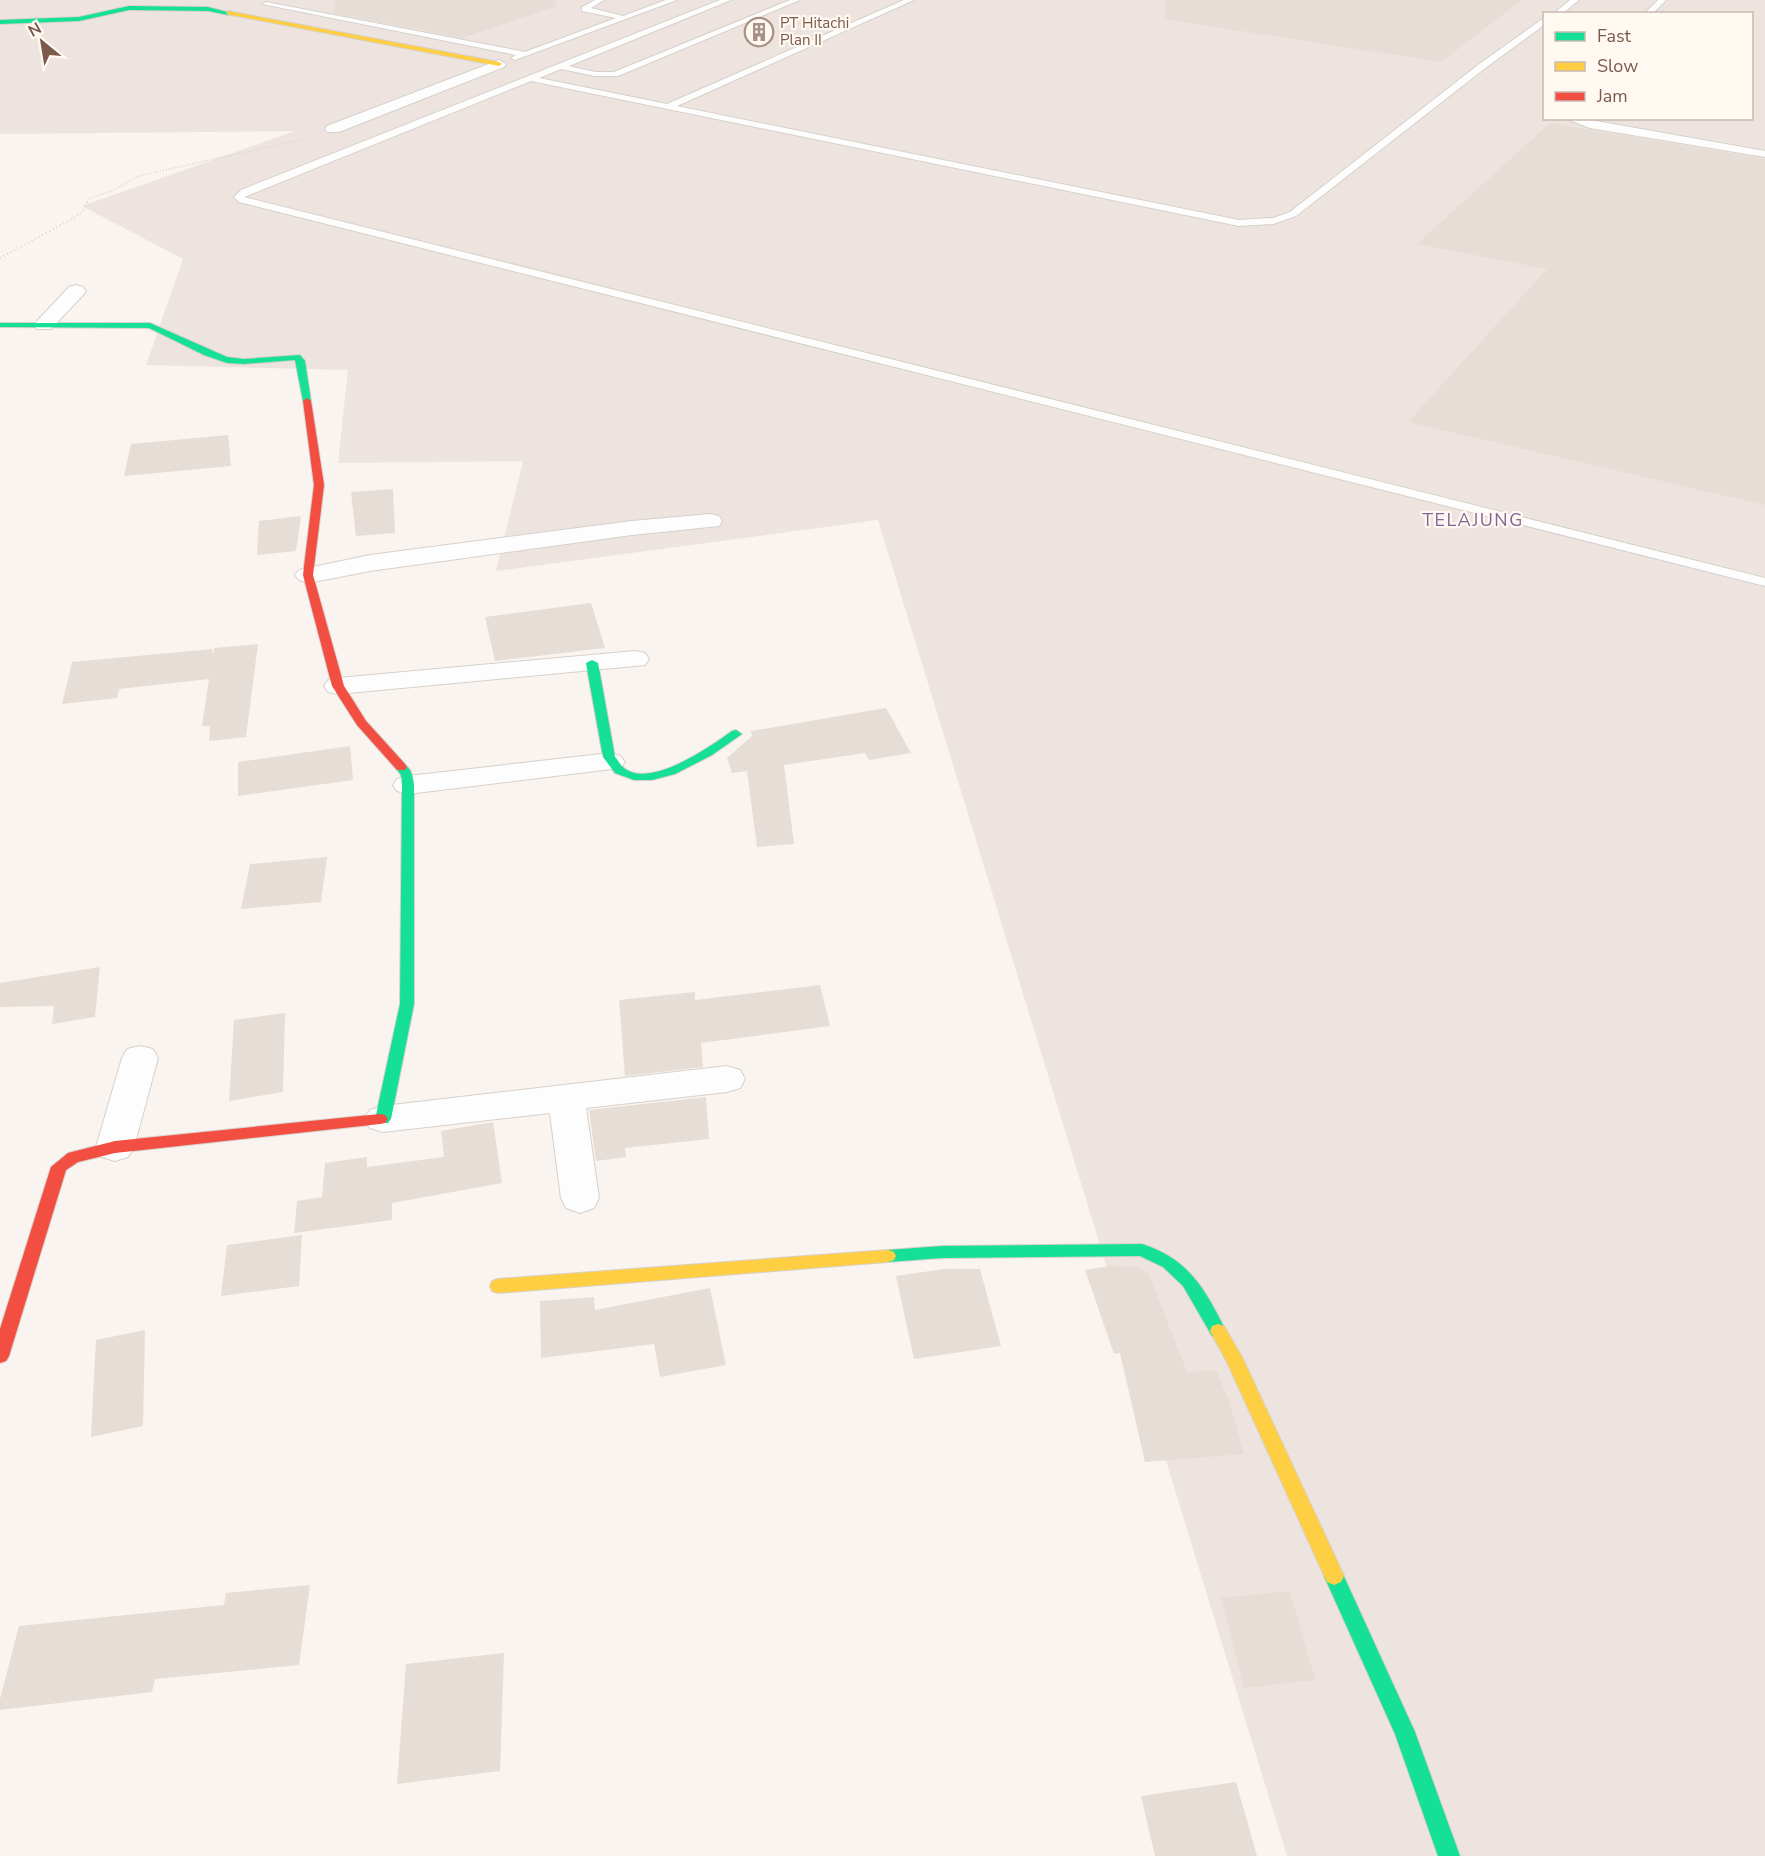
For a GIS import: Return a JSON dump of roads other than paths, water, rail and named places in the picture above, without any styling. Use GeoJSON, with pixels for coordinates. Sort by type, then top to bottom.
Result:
{"type":"FeatureCollection","features":[{"type":"Feature","properties":{"kind":"street"},"geometry":{"type":"LineString","coordinates":[[0,22],[79,19],[122,8],[208,9],[499,64]]}},
{"type":"Feature","properties":{"kind":"street"},"geometry":{"type":"LineString","coordinates":[[333,129],[499,64]]}},
{"type":"Feature","properties":{"kind":"street"},"geometry":{"type":"LineString","coordinates":[[45,325],[76,291]]}},
{"type":"Feature","properties":{"kind":"street"},"geometry":{"type":"LineString","coordinates":[[0,325],[150,326],[166,329],[225,360],[297,357],[301,362],[319,484],[308,575],[338,687],[361,723],[407,774],[407,1004],[382,1119]]}},
{"type":"Feature","properties":{"kind":"street"},"geometry":{"type":"LineString","coordinates":[[308,575],[370,563],[632,528],[710,521]]}},
{"type":"Feature","properties":{"kind":"street"},"geometry":{"type":"LineString","coordinates":[[338,687],[635,659]]}},
{"type":"Feature","properties":{"kind":"street"},"geometry":{"type":"LineString","coordinates":[[592,663],[610,762],[625,775],[636,777],[670,773],[702,759],[736,734]]}},
{"type":"Feature","properties":{"kind":"street"},"geometry":{"type":"LineString","coordinates":[[408,785],[610,762]]}},
{"type":"Feature","properties":{"kind":"street"},"geometry":{"type":"LineString","coordinates":[[115,1147],[140,1058]]}},
{"type":"Feature","properties":{"kind":"street"},"geometry":{"type":"LineString","coordinates":[[0,1356],[59,1167],[81,1154],[115,1147],[727,1079]]}},
{"type":"Feature","properties":{"kind":"street"},"geometry":{"type":"LineString","coordinates":[[567,1097],[580,1198]]}},
{"type":"Feature","properties":{"kind":"street"},"geometry":{"type":"LineString","coordinates":[[498,1286],[942,1252],[1142,1250],[1169,1262],[1189,1281],[1234,1359],[1405,1732],[1449,1856]]}},
{"type":"Feature","properties":{"kind":"lane"},"geometry":{"type":"LineString","coordinates":[[600,0],[585,9],[624,19]]}},
{"type":"Feature","properties":{"kind":"lane"},"geometry":{"type":"LineString","coordinates":[[499,64],[673,0]]}},
{"type":"Feature","properties":{"kind":"lane"},"geometry":{"type":"LineString","coordinates":[[727,0],[244,192],[239,197],[242,200],[479,260],[1765,582]]}},
{"type":"Feature","properties":{"kind":"lane"},"geometry":{"type":"LineString","coordinates":[[558,66],[595,74],[615,74],[796,0]]}},
{"type":"Feature","properties":{"kind":"lane"},"geometry":{"type":"LineString","coordinates":[[667,107],[910,0]]}},
{"type":"Feature","properties":{"kind":"lane"},"geometry":{"type":"LineString","coordinates":[[1559,12],[1575,0]]}},
{"type":"Feature","properties":{"kind":"lane"},"geometry":{"type":"LineString","coordinates":[[1649,12],[1662,0]]}},
{"type":"Feature","properties":{"kind":"lane"},"geometry":{"type":"LineString","coordinates":[[266,4],[525,54]]}},
{"type":"Feature","properties":{"kind":"lane"},"geometry":{"type":"LineString","coordinates":[[528,78],[1239,223],[1280,221],[1293,214],[1481,67],[1543,23]]}},
{"type":"Feature","properties":{"kind":"lane"},"geometry":{"type":"LineString","coordinates":[[1574,120],[1590,125],[1765,154]]}},
{"type":"Feature","properties":{"kind":"place","name":"PT Hitachi Plan II"},"geometry":{"type":"Point","coordinates":[759,32]}},
{"type":"Feature","properties":{"kind":"district","name":"TELAJUNG"},"geometry":{"type":"Point","coordinates":[1473,520]}}]}
